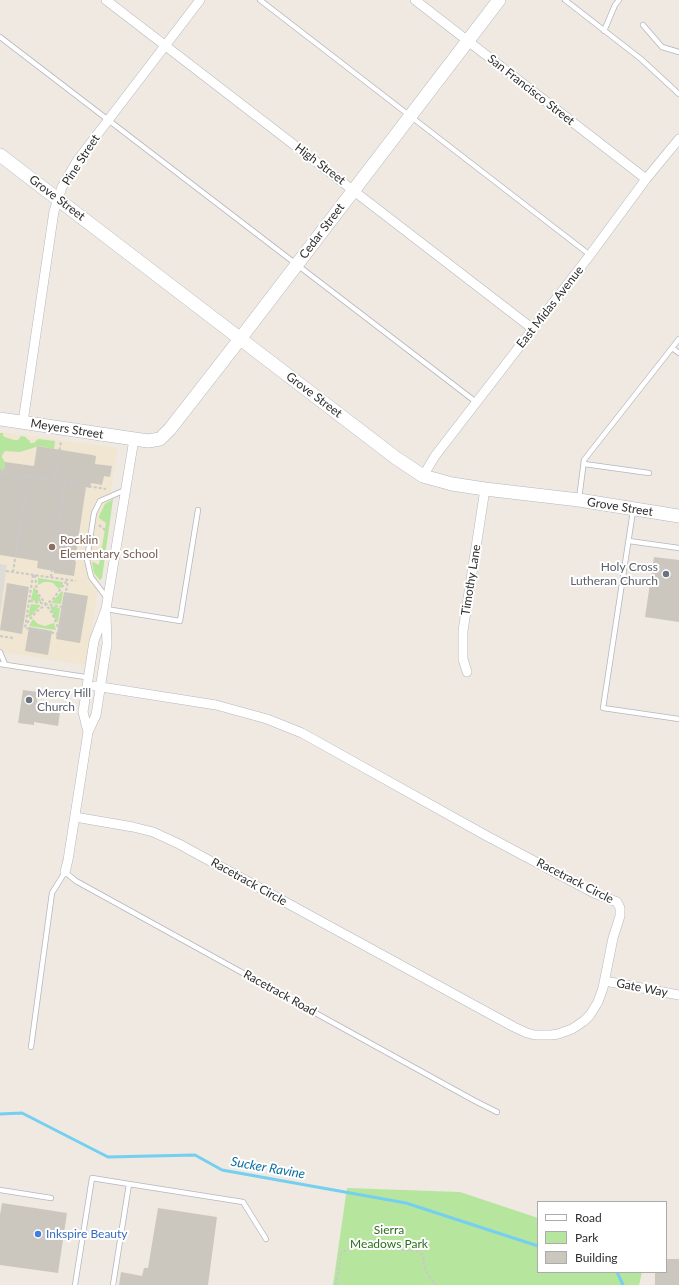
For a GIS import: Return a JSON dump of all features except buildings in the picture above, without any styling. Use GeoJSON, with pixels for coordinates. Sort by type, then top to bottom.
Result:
{"type":"FeatureCollection","features":[{"type":"Feature","properties":{"kind":"street","name":"High Street"},"geometry":{"type":"LineString","coordinates":[[106,0],[533,329]]}},
{"type":"Feature","properties":{"kind":"street","name":"Pine Street"},"geometry":{"type":"LineString","coordinates":[[24,422],[54,211],[62,187],[77,161],[200,0]]}},
{"type":"Feature","properties":{"kind":"street","name":"San Francisco Street"},"geometry":{"type":"LineString","coordinates":[[415,0],[646,179]]}},
{"type":"Feature","properties":{"kind":"street","name":"Cedar Street"},"geometry":{"type":"LineString","coordinates":[[134,439],[154,441],[165,435],[499,0]]}},
{"type":"Feature","properties":{"kind":"street","name":"East Midas Avenue"},"geometry":{"type":"LineString","coordinates":[[423,476],[434,456],[590,255],[646,179],[679,139]]}},
{"type":"Feature","properties":{"kind":"street","name":"Grove Street"},"geometry":{"type":"LineString","coordinates":[[0,155],[396,458],[423,476],[452,484],[579,500],[679,516]]}},
{"type":"Feature","properties":{"kind":"street","name":"Meyers Street"},"geometry":{"type":"LineString","coordinates":[[0,419],[134,439]]}},
{"type":"Feature","properties":{"kind":"street"},"geometry":{"type":"LineString","coordinates":[[65,872],[88,732],[96,715],[94,641],[106,609],[108,599],[134,439]]}},
{"type":"Feature","properties":{"kind":"street","name":"Timothy Lane"},"geometry":{"type":"LineString","coordinates":[[467,672],[463,659],[463,631],[485,489]]}},
{"type":"Feature","properties":{"kind":"street"},"geometry":{"type":"LineString","coordinates":[[88,732],[83,712],[107,644],[106,609]]}},
{"type":"Feature","properties":{"kind":"street","name":"Racetrack Circle"},"geometry":{"type":"LineString","coordinates":[[75,817],[153,832],[180,844],[514,1028],[527,1033],[543,1036],[558,1034],[584,1021],[594,1009],[605,981],[613,938],[620,916],[620,908],[617,902],[594,893],[485,835],[302,733],[267,719],[216,705],[94,684]]}},
{"type":"Feature","properties":{"kind":"street","name":"Gate Way"},"geometry":{"type":"LineString","coordinates":[[605,981],[679,995]]}},
{"type":"Feature","properties":{"kind":"lane"},"geometry":{"type":"LineString","coordinates":[[260,0],[590,255]]}},
{"type":"Feature","properties":{"kind":"lane"},"geometry":{"type":"LineString","coordinates":[[565,0],[641,59],[679,94]]}},
{"type":"Feature","properties":{"kind":"lane"},"geometry":{"type":"LineString","coordinates":[[604,31],[618,0]]}},
{"type":"Feature","properties":{"kind":"lane"},"geometry":{"type":"LineString","coordinates":[[643,25],[662,47],[679,52]]}},
{"type":"Feature","properties":{"kind":"lane"},"geometry":{"type":"LineString","coordinates":[[0,37],[476,402]]}},
{"type":"Feature","properties":{"kind":"lane"},"geometry":{"type":"LineString","coordinates":[[579,500],[584,460],[679,339]]}},
{"type":"Feature","properties":{"kind":"lane"},"geometry":{"type":"LineString","coordinates":[[672,348],[679,353]]}},
{"type":"Feature","properties":{"kind":"lane"},"geometry":{"type":"LineString","coordinates":[[584,464],[649,473]]}},
{"type":"Feature","properties":{"kind":"lane"},"geometry":{"type":"LineString","coordinates":[[108,599],[91,577],[87,559],[94,513],[100,501],[125,490]]}},
{"type":"Feature","properties":{"kind":"lane"},"geometry":{"type":"LineString","coordinates":[[634,509],[602,708],[679,719]]}},
{"type":"Feature","properties":{"kind":"lane"},"geometry":{"type":"LineString","coordinates":[[106,609],[180,621],[198,510]]}},
{"type":"Feature","properties":{"kind":"lane"},"geometry":{"type":"LineString","coordinates":[[629,541],[679,548]]}},
{"type":"Feature","properties":{"kind":"lane"},"geometry":{"type":"LineString","coordinates":[[0,652],[2,664],[85,677],[94,684]]}},
{"type":"Feature","properties":{"kind":"lane"},"geometry":{"type":"LineString","coordinates":[[31,1047],[52,893],[65,872]]}},
{"type":"Feature","properties":{"kind":"lane","name":"Racetrack Road"},"geometry":{"type":"LineString","coordinates":[[65,872],[76,881],[497,1112]]}},
{"type":"Feature","properties":{"kind":"lane"},"geometry":{"type":"LineString","coordinates":[[75,1285],[92,1178],[243,1202],[266,1239]]}},
{"type":"Feature","properties":{"kind":"lane"},"geometry":{"type":"LineString","coordinates":[[113,1285],[129,1184]]}},
{"type":"Feature","properties":{"kind":"lane"},"geometry":{"type":"LineString","coordinates":[[0,1190],[51,1198]]}},
{"type":"Feature","properties":{"kind":"path"},"geometry":{"type":"LineString","coordinates":[[55,480],[61,441]]}},
{"type":"Feature","properties":{"kind":"path"},"geometry":{"type":"LineString","coordinates":[[0,472],[106,489]]}},
{"type":"Feature","properties":{"kind":"path"},"geometry":{"type":"LineString","coordinates":[[13,572],[28,476]]}},
{"type":"Feature","properties":{"kind":"path"},"geometry":{"type":"LineString","coordinates":[[51,577],[65,482]]}},
{"type":"Feature","properties":{"kind":"path"},"geometry":{"type":"LineString","coordinates":[[6,571],[76,580]]}},
{"type":"Feature","properties":{"kind":"path"},"geometry":{"type":"LineString","coordinates":[[34,575],[25,628],[59,634],[68,579]]}},
{"type":"Feature","properties":{"kind":"path"},"geometry":{"type":"LineString","coordinates":[[34,575],[38,592],[52,613],[59,631]]}},
{"type":"Feature","properties":{"kind":"path"},"geometry":{"type":"LineString","coordinates":[[26,625],[36,612],[53,599],[68,579]]}},
{"type":"Feature","properties":{"kind":"path"},"geometry":{"type":"LineString","coordinates":[[30,601],[63,607]]}},
{"type":"Feature","properties":{"kind":"path"},"geometry":{"type":"LineString","coordinates":[[0,636],[13,638]]}},
{"type":"Feature","properties":{"kind":"path"},"geometry":{"type":"LineString","coordinates":[[336,1285],[341,1253],[353,1246],[373,1244],[391,1249],[417,1251],[424,1255],[425,1270],[436,1285]]}},
{"type":"Feature","properties":{"kind":"shaded area","name":"Rocklin Elementary School"},"geometry":{"type":"Polygon","coordinates":[[[0,432],[117,448],[87,665],[0,652],[0,432]]]}},
{"type":"Feature","properties":{"kind":"shaded area"},"geometry":{"type":"Polygon","coordinates":[[[0,564],[7,565],[0,616],[0,564]]]}},
{"type":"Feature","properties":{"kind":"green space"},"geometry":{"type":"Polygon","coordinates":[[[0,433],[3,433],[3,436],[5,437],[14,440],[18,440],[21,436],[26,437],[30,443],[34,443],[38,439],[55,441],[54,449],[39,446],[20,452],[5,451],[2,455],[5,462],[4,470],[0,469],[0,433]]]}},
{"type":"Feature","properties":{"kind":"green space"},"geometry":{"type":"Polygon","coordinates":[[[113,499],[102,578],[100,580],[94,573],[92,562],[99,565],[106,523],[99,518],[99,516],[105,504],[113,499]]]}},
{"type":"Feature","properties":{"kind":"green space"},"geometry":{"type":"Polygon","coordinates":[[[38,578],[63,582],[63,584],[59,589],[53,583],[49,582],[44,582],[38,585],[38,578]]]}},
{"type":"Feature","properties":{"kind":"green space"},"geometry":{"type":"Polygon","coordinates":[[[34,586],[41,601],[41,602],[31,600],[34,586]]]}},
{"type":"Feature","properties":{"kind":"green space"},"geometry":{"type":"Polygon","coordinates":[[[62,591],[61,604],[51,603],[62,591]]]}},
{"type":"Feature","properties":{"kind":"green space"},"geometry":{"type":"Polygon","coordinates":[[[31,604],[41,605],[29,618],[28,616],[31,604]]]}},
{"type":"Feature","properties":{"kind":"green space"},"geometry":{"type":"Polygon","coordinates":[[[50,607],[60,608],[58,622],[56,621],[50,607]]]}},
{"type":"Feature","properties":{"kind":"green space"},"geometry":{"type":"Polygon","coordinates":[[[33,619],[38,624],[45,626],[54,623],[56,630],[29,626],[33,619]]]}},
{"type":"Feature","properties":{"kind":"green space","name":"Sierra Meadows Park"},"geometry":{"type":"Polygon","coordinates":[[[347,1188],[460,1192],[537,1218],[537,1273],[642,1273],[639,1285],[333,1285],[347,1188]]]}},
{"type":"Feature","properties":{"kind":"waterway","name":"Sucker Ravine"},"geometry":{"type":"LineString","coordinates":[[0,1114],[22,1113],[108,1157],[195,1155],[222,1170],[406,1203],[537,1246]]}},
{"type":"Feature","properties":{"kind":"waterway","name":"Sucker Ravine"},"geometry":{"type":"LineString","coordinates":[[617,1273],[623,1285]]}},
{"type":"Feature","properties":{"kind":"place","name":"Rocklin Elementary School"},"geometry":{"type":"Point","coordinates":[52,547]}},
{"type":"Feature","properties":{"kind":"place","name":"Holy Cross Lutheran Church"},"geometry":{"type":"Point","coordinates":[666,574]}},
{"type":"Feature","properties":{"kind":"place","name":"Mercy Hill Church"},"geometry":{"type":"Point","coordinates":[29,700]}},
{"type":"Feature","properties":{"kind":"place","name":"Inkspire Beauty"},"geometry":{"type":"Point","coordinates":[38,1234]}}]}
